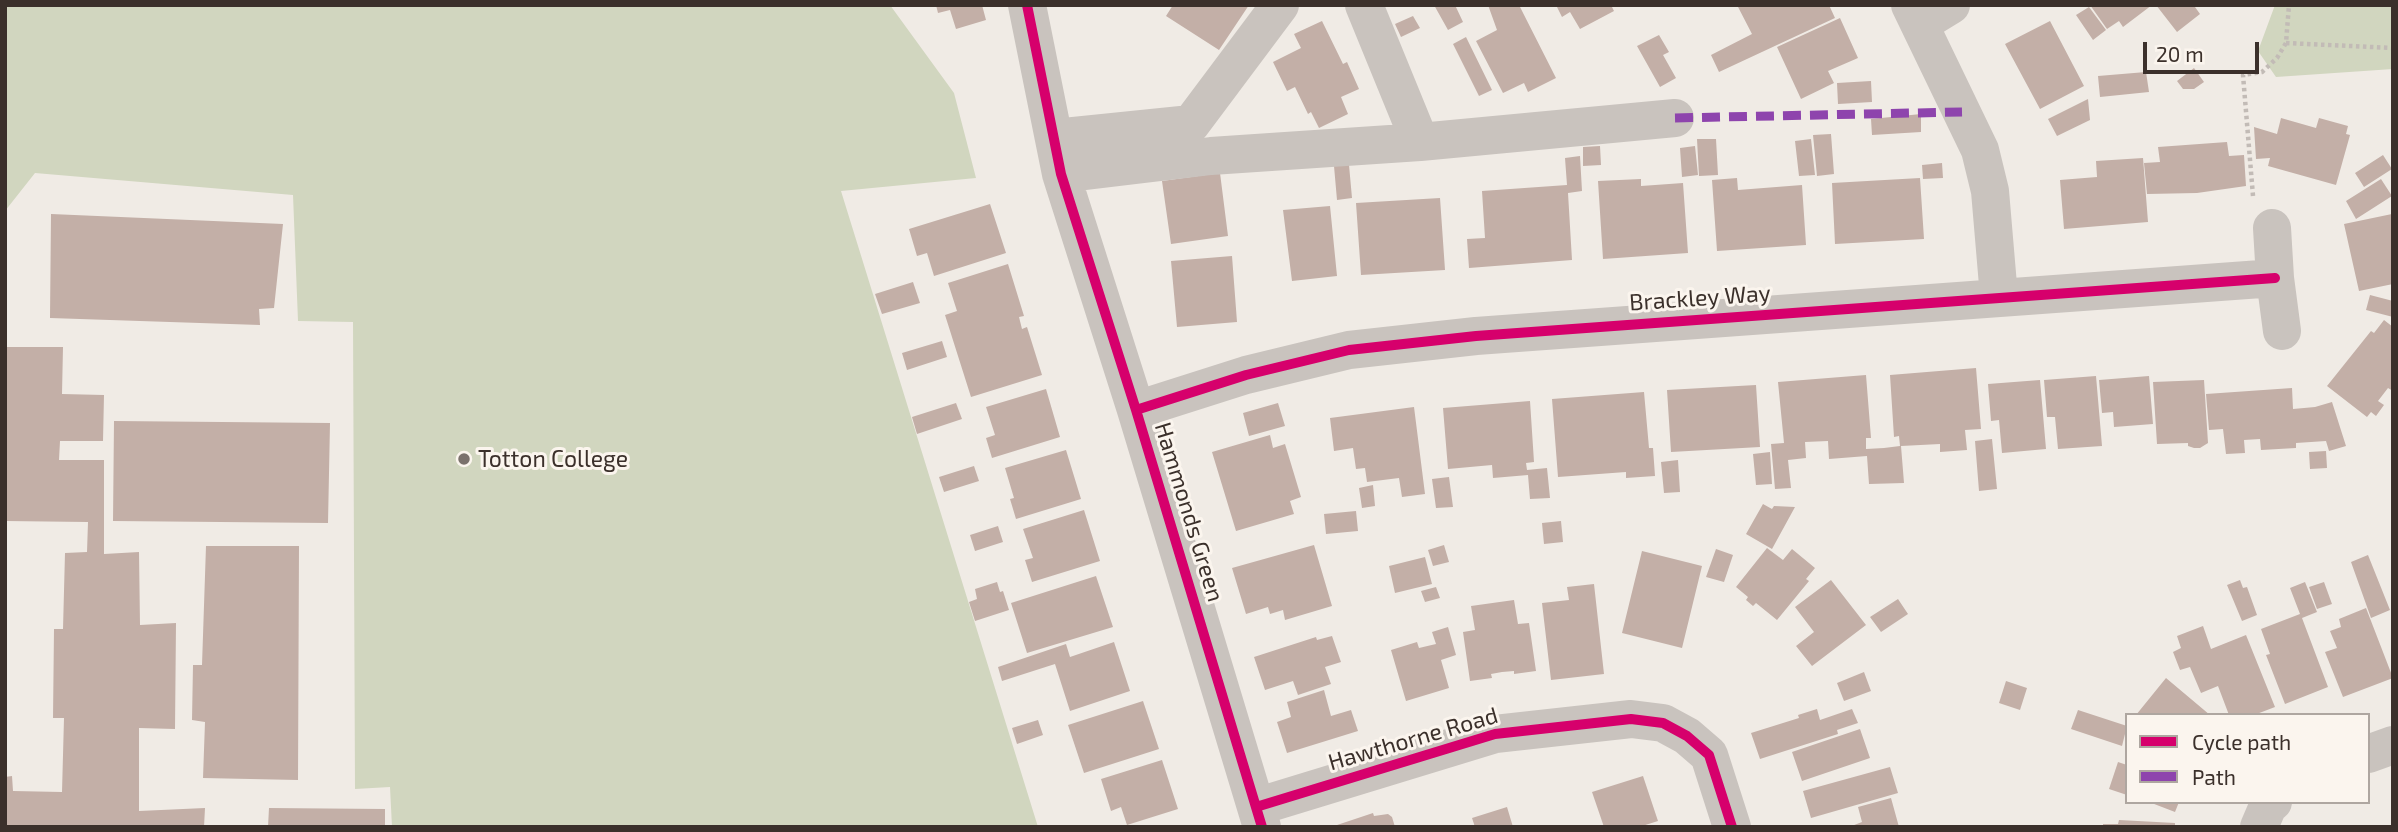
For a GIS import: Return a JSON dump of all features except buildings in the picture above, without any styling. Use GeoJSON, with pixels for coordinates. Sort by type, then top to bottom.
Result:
{"type":"FeatureCollection","features":[{"type":"Feature","properties":{"kind":"street","name":"Hammonds Green"},"geometry":{"type":"LineString","coordinates":[[1027,5],[1058,156],[1259,817]]}},
{"type":"Feature","properties":{"kind":"street"},"geometry":{"type":"LineString","coordinates":[[1058,156],[1191,124],[1280,5]]}},
{"type":"Feature","properties":{"kind":"street"},"geometry":{"type":"LineString","coordinates":[[1364,5],[1420,142]]}},
{"type":"Feature","properties":{"kind":"street"},"geometry":{"type":"LineString","coordinates":[[1927,12],[1980,150],[1990,191],[1999,297]]}},
{"type":"Feature","properties":{"kind":"street"},"geometry":{"type":"LineString","coordinates":[[1058,156],[1211,156],[1420,142],[1675,118]]}},
{"type":"Feature","properties":{"kind":"street"},"geometry":{"type":"LineString","coordinates":[[2272,228],[2282,331]]}},
{"type":"Feature","properties":{"kind":"street","name":"Brackley Way"},"geometry":{"type":"LineString","coordinates":[[1136,410],[1246,375],[1349,350],[1476,335],[2275,278]]}},
{"type":"Feature","properties":{"kind":"street","name":"Hawthorne Road"},"geometry":{"type":"LineString","coordinates":[[1259,817],[1495,734],[1630,719],[1663,723],[1687,736],[1709,755],[1732,827]]}},
{"type":"Feature","properties":{"kind":"street"},"geometry":{"type":"LineString","coordinates":[[2370,753],[2393,745]]}},
{"type":"Feature","properties":{"kind":"street"},"geometry":{"type":"LineString","coordinates":[[2259,827],[2271,804]]}},
{"type":"Feature","properties":{"kind":"path"},"geometry":{"type":"LineString","coordinates":[[2272,228],[2255,216],[2243,75],[2262,72],[2277,58],[2286,43],[2289,5]]}},
{"type":"Feature","properties":{"kind":"path"},"geometry":{"type":"LineString","coordinates":[[2286,43],[2393,48]]}},
{"type":"Feature","properties":{"kind":"green space","name":"Totton College"},"geometry":{"type":"Polygon","coordinates":[[[5,5],[890,5],[954,93],[976,178],[841,191],[1038,827],[392,827],[390,787],[355,789],[353,322],[298,321],[293,195],[35,173],[5,211],[5,5]]]}},
{"type":"Feature","properties":{"kind":"green space"},"geometry":{"type":"Polygon","coordinates":[[[2275,5],[2393,5],[2393,69],[2276,77],[2258,51],[2275,5]]]}},
{"type":"Feature","properties":{"kind":"marked path"},"geometry":{"type":"LineString","coordinates":[[1675,118],[1962,112]]}},
{"type":"Feature","properties":{"kind":"cycle path"},"geometry":{"type":"LineString","coordinates":[[1027,5],[1061,174],[1136,410],[1262,827]]}},
{"type":"Feature","properties":{"kind":"cycle path"},"geometry":{"type":"LineString","coordinates":[[1136,410],[1246,375],[1349,350],[1476,336],[2275,278]]}},
{"type":"Feature","properties":{"kind":"cycle path"},"geometry":{"type":"LineString","coordinates":[[1256,807],[1495,734],[1631,719],[1663,723],[1687,736],[1709,755],[1732,827]]}},
{"type":"Feature","properties":{"kind":"place","name":"Totton College"},"geometry":{"type":"Point","coordinates":[464,459]}}]}
